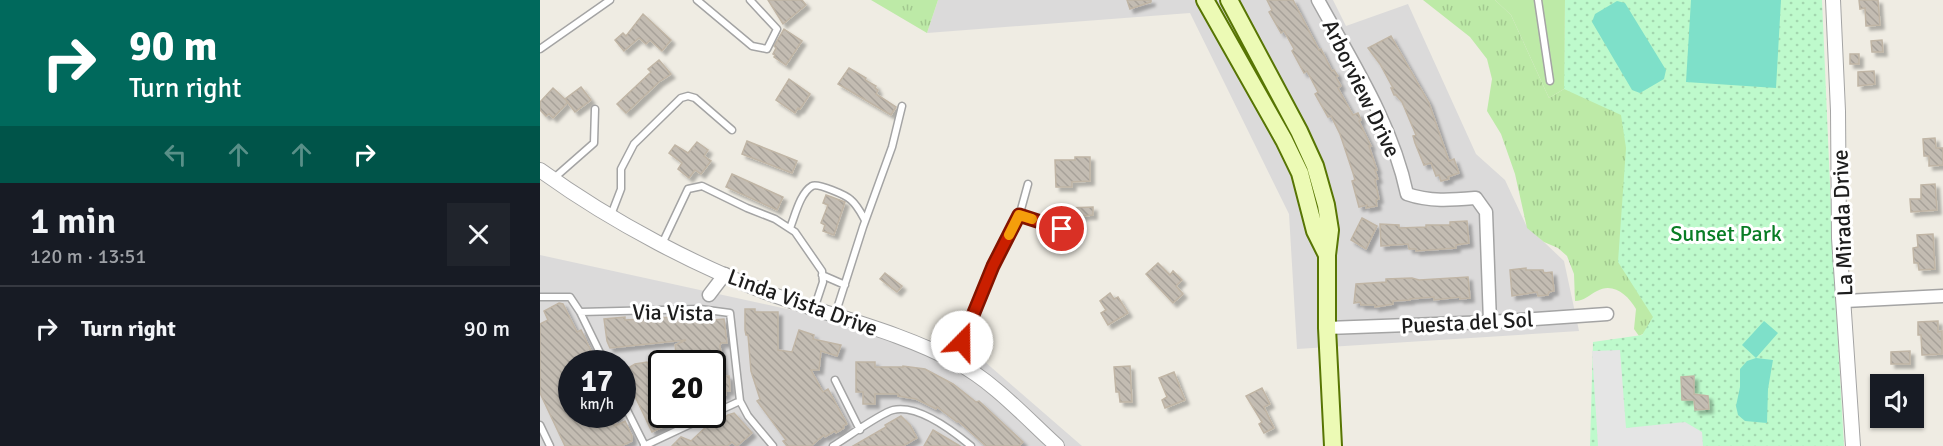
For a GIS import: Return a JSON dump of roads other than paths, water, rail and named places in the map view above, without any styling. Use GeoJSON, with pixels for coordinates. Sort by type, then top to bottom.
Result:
{"type":"FeatureCollection","features":[{"type":"Feature","properties":{"kind":"main road"},"geometry":{"type":"LineString","coordinates":[[1205,0],[1284,140],[1300,174],[1315,231],[1327,255]]}},
{"type":"Feature","properties":{"kind":"main road"},"geometry":{"type":"LineString","coordinates":[[1228,0],[1299,131],[1315,166],[1330,230],[1327,255],[1327,328],[1333,446]]}},
{"type":"Feature","properties":{"kind":"street","name":"Arborview Drive"},"geometry":{"type":"LineString","coordinates":[[1318,0],[1378,111],[1401,167],[1407,194],[1422,200],[1476,198],[1486,212],[1490,322]]}},
{"type":"Feature","properties":{"kind":"street","name":"La Mirada Drive"},"geometry":{"type":"LineString","coordinates":[[1833,0],[1838,111],[1839,238],[1853,446]]}},
{"type":"Feature","properties":{"kind":"street","name":"Linda Vista Drive"},"geometry":{"type":"LineString","coordinates":[[540,170],[578,198],[663,244],[725,274],[783,298],[914,342],[955,361],[1006,398],[1057,446]]}},
{"type":"Feature","properties":{"kind":"street"},"geometry":{"type":"LineString","coordinates":[[709,295],[725,274]]}},
{"type":"Feature","properties":{"kind":"street"},"geometry":{"type":"LineString","coordinates":[[1845,301],[1943,296]]}},
{"type":"Feature","properties":{"kind":"street","name":"Puesta del Sol"},"geometry":{"type":"LineString","coordinates":[[1327,328],[1490,322],[1607,314]]}},
{"type":"Feature","properties":{"kind":"lane"},"geometry":{"type":"LineString","coordinates":[[540,49],[610,0]]}},
{"type":"Feature","properties":{"kind":"lane"},"geometry":{"type":"LineString","coordinates":[[697,0],[752,46],[767,49],[777,29],[750,0]]}},
{"type":"Feature","properties":{"kind":"lane"},"geometry":{"type":"LineString","coordinates":[[1538,0],[1550,81]]}},
{"type":"Feature","properties":{"kind":"lane"},"geometry":{"type":"LineString","coordinates":[[611,215],[621,189],[620,171],[634,144],[681,98],[688,96],[695,98],[732,130]]}},
{"type":"Feature","properties":{"kind":"lane"},"geometry":{"type":"LineString","coordinates":[[835,316],[865,220],[892,147],[902,106]]}},
{"type":"Feature","properties":{"kind":"lane"},"geometry":{"type":"LineString","coordinates":[[553,179],[594,143],[595,109]]}},
{"type":"Feature","properties":{"kind":"lane"},"geometry":{"type":"LineString","coordinates":[[955,361],[993,266],[1019,215],[1028,184]]}},
{"type":"Feature","properties":{"kind":"lane"},"geometry":{"type":"LineString","coordinates":[[790,228],[803,196],[810,187],[815,185],[851,200],[865,220]]}},
{"type":"Feature","properties":{"kind":"lane"},"geometry":{"type":"LineString","coordinates":[[663,244],[688,189],[702,186],[775,219],[795,232],[822,271],[823,282],[814,309]]}},
{"type":"Feature","properties":{"kind":"lane"},"geometry":{"type":"LineString","coordinates":[[1019,215],[1062,229]]}},
{"type":"Feature","properties":{"kind":"lane"},"geometry":{"type":"LineString","coordinates":[[822,275],[844,285]]}},
{"type":"Feature","properties":{"kind":"lane"},"geometry":{"type":"LineString","coordinates":[[540,297],[570,297],[599,350]]}},
{"type":"Feature","properties":{"kind":"lane","name":"Via Vista"},"geometry":{"type":"LineString","coordinates":[[580,312],[700,309],[730,313],[740,401],[748,416],[773,446]]}},
{"type":"Feature","properties":{"kind":"lane"},"geometry":{"type":"LineString","coordinates":[[835,380],[860,430]]}},
{"type":"Feature","properties":{"kind":"lane"},"geometry":{"type":"LineString","coordinates":[[726,408],[740,401]]}},
{"type":"Feature","properties":{"kind":"lane"},"geometry":{"type":"LineString","coordinates":[[833,446],[891,410],[904,408],[944,423],[971,446]]}},
{"type":"Feature","properties":{"kind":"lane"},"geometry":{"type":"LineString","coordinates":[[540,425],[550,446]]}},
{"type":"Feature","properties":{"kind":"lane"},"geometry":{"type":"LineString","coordinates":[[636,428],[645,446],[683,428]]}},
{"type":"Feature","properties":{"kind":"park label","name":"Sunset Park"},"geometry":{"type":"Point","coordinates":[1726,233]}}]}
